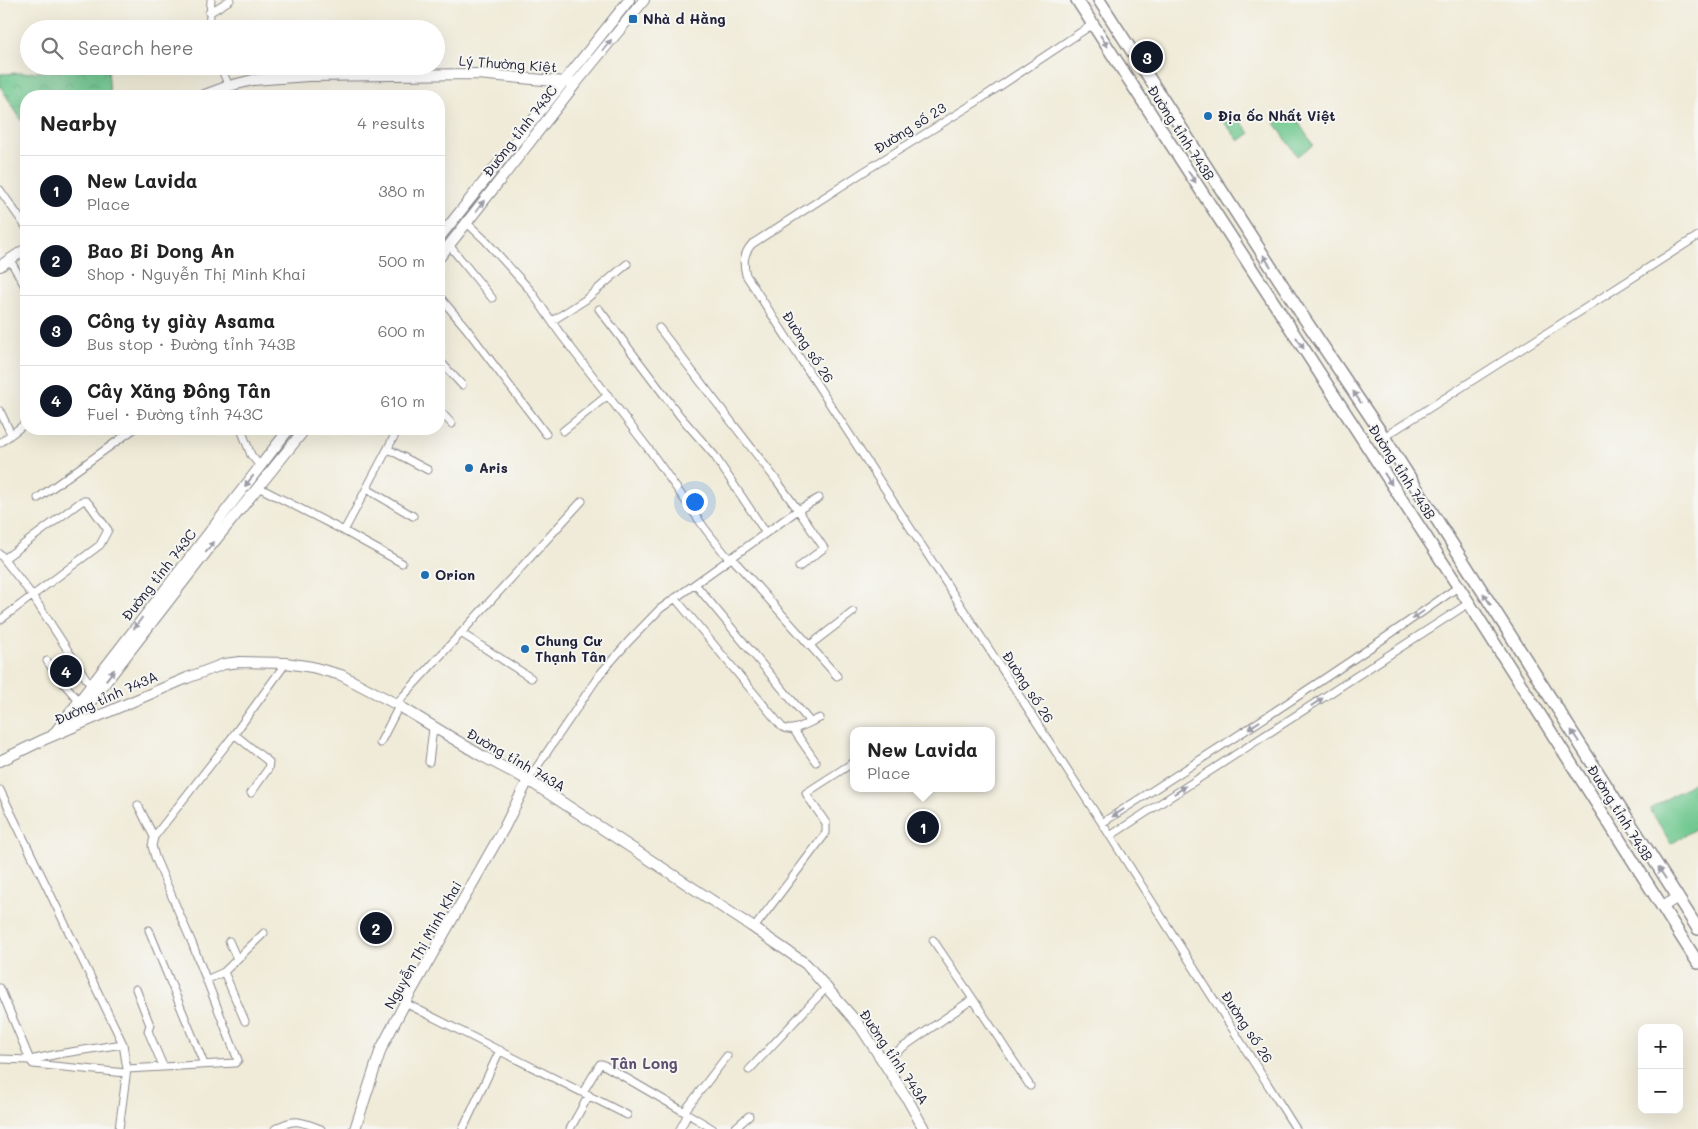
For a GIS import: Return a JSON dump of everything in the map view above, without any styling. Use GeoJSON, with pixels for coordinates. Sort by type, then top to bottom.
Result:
{"type":"FeatureCollection","features":[{"type":"Feature","properties":{"kind":"main road","name":"Đường tỉnh 743C"},"geometry":{"type":"LineString","coordinates":[[445,230],[629,0]]}},
{"type":"Feature","properties":{"kind":"main road","name":"Đường tỉnh 743C"},"geometry":{"type":"LineString","coordinates":[[445,251],[576,82],[644,0]]}},
{"type":"Feature","properties":{"kind":"main road","name":"Đường tỉnh 743B"},"geometry":{"type":"LineString","coordinates":[[1077,0],[1469,603],[1698,963]]}},
{"type":"Feature","properties":{"kind":"main road","name":"Đường tỉnh 743B"},"geometry":{"type":"LineString","coordinates":[[1099,0],[1300,312],[1384,437],[1698,929]]}},
{"type":"Feature","properties":{"kind":"main road","name":"Lý Thường Kiệt"},"geometry":{"type":"LineString","coordinates":[[445,74],[478,74],[576,82]]}},
{"type":"Feature","properties":{"kind":"main road","name":"Lý Thường Kiệt"},"geometry":{"type":"LineString","coordinates":[[229,90],[268,78],[351,75]]}},
{"type":"Feature","properties":{"kind":"main road"},"geometry":{"type":"LineString","coordinates":[[0,266],[20,253]]}},
{"type":"Feature","properties":{"kind":"main road"},"geometry":{"type":"LineString","coordinates":[[1286,321],[1300,312]]}},
{"type":"Feature","properties":{"kind":"main road","name":"Đường tỉnh 743C"},"geometry":{"type":"LineString","coordinates":[[70,728],[91,686],[284,435]]}},
{"type":"Feature","properties":{"kind":"main road","name":"Đường tỉnh 743C"},"geometry":{"type":"LineString","coordinates":[[50,738],[80,705],[300,435]]}},
{"type":"Feature","properties":{"kind":"main road","name":"Đường tỉnh 743A"},"geometry":{"type":"LineString","coordinates":[[0,761],[70,728],[186,678],[224,664],[240,662],[286,663],[312,667],[341,675],[528,780],[806,964],[860,1026],[924,1129]]}},
{"type":"Feature","properties":{"kind":"main road"},"geometry":{"type":"LineString","coordinates":[[80,705],[98,717]]}},
{"type":"Feature","properties":{"kind":"main road","name":"Nguyễn Thị Minh Khai"},"geometry":{"type":"LineString","coordinates":[[355,1129],[381,1049],[528,780]]}},
{"type":"Feature","properties":{"kind":"main road"},"geometry":{"type":"LineString","coordinates":[[1662,907],[1678,897]]}},
{"type":"Feature","properties":{"kind":"street"},"geometry":{"type":"LineString","coordinates":[[209,20],[211,0]]}},
{"type":"Feature","properties":{"kind":"street"},"geometry":{"type":"LineString","coordinates":[[209,13],[230,0]]}},
{"type":"Feature","properties":{"kind":"street","name":"Đường số 23"},"geometry":{"type":"LineString","coordinates":[[744,257],[752,244],[973,104],[1093,24]]}},
{"type":"Feature","properties":{"kind":"street"},"geometry":{"type":"LineString","coordinates":[[221,75],[222,90]]}},
{"type":"Feature","properties":{"kind":"street"},"geometry":{"type":"LineString","coordinates":[[0,190],[20,218]]}},
{"type":"Feature","properties":{"kind":"street"},"geometry":{"type":"LineString","coordinates":[[467,223],[531,291],[559,332],[652,452],[706,530],[837,676]]}},
{"type":"Feature","properties":{"kind":"street"},"geometry":{"type":"LineString","coordinates":[[1384,437],[1698,236]]}},
{"type":"Feature","properties":{"kind":"street"},"geometry":{"type":"LineString","coordinates":[[449,246],[492,298]]}},
{"type":"Feature","properties":{"kind":"street","name":"Đường số 26"},"geometry":{"type":"LineString","coordinates":[[744,257],[746,275],[1110,836],[1296,1129]]}},
{"type":"Feature","properties":{"kind":"street"},"geometry":{"type":"LineString","coordinates":[[10,260],[20,278]]}},
{"type":"Feature","properties":{"kind":"street"},"geometry":{"type":"LineString","coordinates":[[552,320],[585,300],[627,264]]}},
{"type":"Feature","properties":{"kind":"street"},"geometry":{"type":"LineString","coordinates":[[445,303],[546,434]]}},
{"type":"Feature","properties":{"kind":"street"},"geometry":{"type":"LineString","coordinates":[[599,309],[680,416],[714,455],[766,533]]}},
{"type":"Feature","properties":{"kind":"street"},"geometry":{"type":"LineString","coordinates":[[659,328],[767,467],[824,548],[799,567]]}},
{"type":"Feature","properties":{"kind":"street"},"geometry":{"type":"LineString","coordinates":[[445,367],[462,385]]}},
{"type":"Feature","properties":{"kind":"street"},"geometry":{"type":"LineString","coordinates":[[563,431],[608,395]]}},
{"type":"Feature","properties":{"kind":"street"},"geometry":{"type":"LineString","coordinates":[[0,411],[11,434]]}},
{"type":"Feature","properties":{"kind":"street"},"geometry":{"type":"LineString","coordinates":[[445,416],[452,424]]}},
{"type":"Feature","properties":{"kind":"street"},"geometry":{"type":"LineString","coordinates":[[0,442],[20,427]]}},
{"type":"Feature","properties":{"kind":"street"},"geometry":{"type":"LineString","coordinates":[[38,498],[126,435]]}},
{"type":"Feature","properties":{"kind":"street"},"geometry":{"type":"LineString","coordinates":[[244,435],[252,455],[260,466]]}},
{"type":"Feature","properties":{"kind":"street"},"geometry":{"type":"LineString","coordinates":[[344,531],[395,435]]}},
{"type":"Feature","properties":{"kind":"street"},"geometry":{"type":"LineString","coordinates":[[388,449],[428,470]]}},
{"type":"Feature","properties":{"kind":"street"},"geometry":{"type":"LineString","coordinates":[[258,488],[344,531],[402,563]]}},
{"type":"Feature","properties":{"kind":"street"},"geometry":{"type":"LineString","coordinates":[[367,490],[413,516]]}},
{"type":"Feature","properties":{"kind":"street"},"geometry":{"type":"LineString","coordinates":[[528,780],[600,674],[654,616],[675,598],[730,558],[798,510],[819,498]]}},
{"type":"Feature","properties":{"kind":"street"},"geometry":{"type":"LineString","coordinates":[[0,620],[32,595],[100,545],[108,530],[86,501],[2,556],[32,595],[91,686]]}},
{"type":"Feature","properties":{"kind":"street"},"geometry":{"type":"LineString","coordinates":[[380,743],[397,705],[582,501]]}},
{"type":"Feature","properties":{"kind":"street"},"geometry":{"type":"LineString","coordinates":[[695,584],[810,722]]}},
{"type":"Feature","properties":{"kind":"street"},"geometry":{"type":"LineString","coordinates":[[1102,824],[1276,711],[1458,587]]}},
{"type":"Feature","properties":{"kind":"street"},"geometry":{"type":"LineString","coordinates":[[675,598],[785,730],[793,729],[820,718]]}},
{"type":"Feature","properties":{"kind":"street"},"geometry":{"type":"LineString","coordinates":[[1110,836],[1469,603]]}},
{"type":"Feature","properties":{"kind":"street"},"geometry":{"type":"LineString","coordinates":[[810,645],[853,612]]}},
{"type":"Feature","properties":{"kind":"street"},"geometry":{"type":"LineString","coordinates":[[461,633],[531,678]]}},
{"type":"Feature","properties":{"kind":"street"},"geometry":{"type":"LineString","coordinates":[[47,661],[80,705]]}},
{"type":"Feature","properties":{"kind":"street"},"geometry":{"type":"LineString","coordinates":[[0,988],[30,1060],[37,1065],[127,1071],[163,1066],[235,1063],[238,1060],[152,846],[154,837],[286,663]]}},
{"type":"Feature","properties":{"kind":"street"},"geometry":{"type":"LineString","coordinates":[[1276,711],[1285,722]]}},
{"type":"Feature","properties":{"kind":"street"},"geometry":{"type":"LineString","coordinates":[[429,762],[433,728]]}},
{"type":"Feature","properties":{"kind":"street"},"geometry":{"type":"LineString","coordinates":[[793,729],[816,762]]}},
{"type":"Feature","properties":{"kind":"street"},"geometry":{"type":"LineString","coordinates":[[234,734],[269,762],[268,769],[251,793]]}},
{"type":"Feature","properties":{"kind":"street"},"geometry":{"type":"LineString","coordinates":[[754,928],[826,833],[826,823],[806,793],[850,765]]}},
{"type":"Feature","properties":{"kind":"street"},"geometry":{"type":"LineString","coordinates":[[0,790],[123,1044],[127,1071],[119,1129]]}},
{"type":"Feature","properties":{"kind":"street"},"geometry":{"type":"LineString","coordinates":[[138,805],[154,837]]}},
{"type":"Feature","properties":{"kind":"street"},"geometry":{"type":"LineString","coordinates":[[149,930],[204,1064]]}},
{"type":"Feature","properties":{"kind":"street"},"geometry":{"type":"LineString","coordinates":[[206,980],[224,972],[264,933]]}},
{"type":"Feature","properties":{"kind":"street"},"geometry":{"type":"LineString","coordinates":[[229,940],[237,959]]}},
{"type":"Feature","properties":{"kind":"street"},"geometry":{"type":"LineString","coordinates":[[934,940],[1030,1086]]}},
{"type":"Feature","properties":{"kind":"street"},"geometry":{"type":"LineString","coordinates":[[224,972],[245,1022]]}},
{"type":"Feature","properties":{"kind":"street"},"geometry":{"type":"LineString","coordinates":[[749,1070],[827,987]]}},
{"type":"Feature","properties":{"kind":"street"},"geometry":{"type":"LineString","coordinates":[[136,989],[150,1025],[148,1031],[163,1066]]}},
{"type":"Feature","properties":{"kind":"street"},"geometry":{"type":"LineString","coordinates":[[883,1061],[974,999]]}},
{"type":"Feature","properties":{"kind":"street"},"geometry":{"type":"LineString","coordinates":[[405,1003],[627,1114]]}},
{"type":"Feature","properties":{"kind":"street"},"geometry":{"type":"LineString","coordinates":[[0,1059],[30,1060],[123,1044]]}},
{"type":"Feature","properties":{"kind":"street"},"geometry":{"type":"LineString","coordinates":[[463,1129],[500,1050]]}},
{"type":"Feature","properties":{"kind":"street"},"geometry":{"type":"LineString","coordinates":[[680,1129],[686,1113],[727,1056]]}},
{"type":"Feature","properties":{"kind":"street"},"geometry":{"type":"LineString","coordinates":[[570,1129],[600,1064],[714,1129]]}},
{"type":"Feature","properties":{"kind":"street"},"geometry":{"type":"LineString","coordinates":[[734,1129],[750,1116]]}},
{"type":"Feature","properties":{"kind":"street"},"geometry":{"type":"LineString","coordinates":[[275,1129],[287,1122],[298,1121],[322,1129]]}},
{"type":"Feature","properties":{"kind":"green space"},"geometry":{"type":"Polygon","coordinates":[[[0,74],[108,75],[110,90],[20,90],[20,118],[0,86],[0,74]]]}},
{"type":"Feature","properties":{"kind":"green space"},"geometry":{"type":"Polygon","coordinates":[[[1292,112],[1313,145],[1297,156],[1275,123],[1292,112]]]}},
{"type":"Feature","properties":{"kind":"green space"},"geometry":{"type":"Polygon","coordinates":[[[1235,114],[1250,133],[1239,141],[1224,122],[1235,114]]]}},
{"type":"Feature","properties":{"kind":"green space"},"geometry":{"type":"Polygon","coordinates":[[[1696,781],[1698,783],[1698,827],[1671,844],[1650,809],[1696,781]]]}},
{"type":"Feature","properties":{"kind":"place","name":"Nhà d Hằng"},"geometry":{"type":"Point","coordinates":[633,19]}},
{"type":"Feature","properties":{"kind":"place","name":"Công ty giày Asama"},"geometry":{"type":"Point","coordinates":[1147,57]}},
{"type":"Feature","properties":{"kind":"place","name":"Địa ốc Nhất Việt"},"geometry":{"type":"Point","coordinates":[1208,116]}},
{"type":"Feature","properties":{"kind":"place","name":"Aris"},"geometry":{"type":"Point","coordinates":[469,468]}},
{"type":"Feature","properties":{"kind":"place","name":"Orion"},"geometry":{"type":"Point","coordinates":[425,575]}},
{"type":"Feature","properties":{"kind":"place","name":"Chung Cư Thạnh Tân"},"geometry":{"type":"Point","coordinates":[525,649]}},
{"type":"Feature","properties":{"kind":"place","name":"Cây Xăng Đông Tân"},"geometry":{"type":"Point","coordinates":[66,671]}},
{"type":"Feature","properties":{"kind":"place","name":"New Lavida"},"geometry":{"type":"Point","coordinates":[923,827]}},
{"type":"Feature","properties":{"kind":"place","name":"Bao Bi Dong An"},"geometry":{"type":"Point","coordinates":[376,928]}},
{"type":"Feature","properties":{"kind":"district","name":"Tân Long"},"geometry":{"type":"Point","coordinates":[644,1064]}}]}
